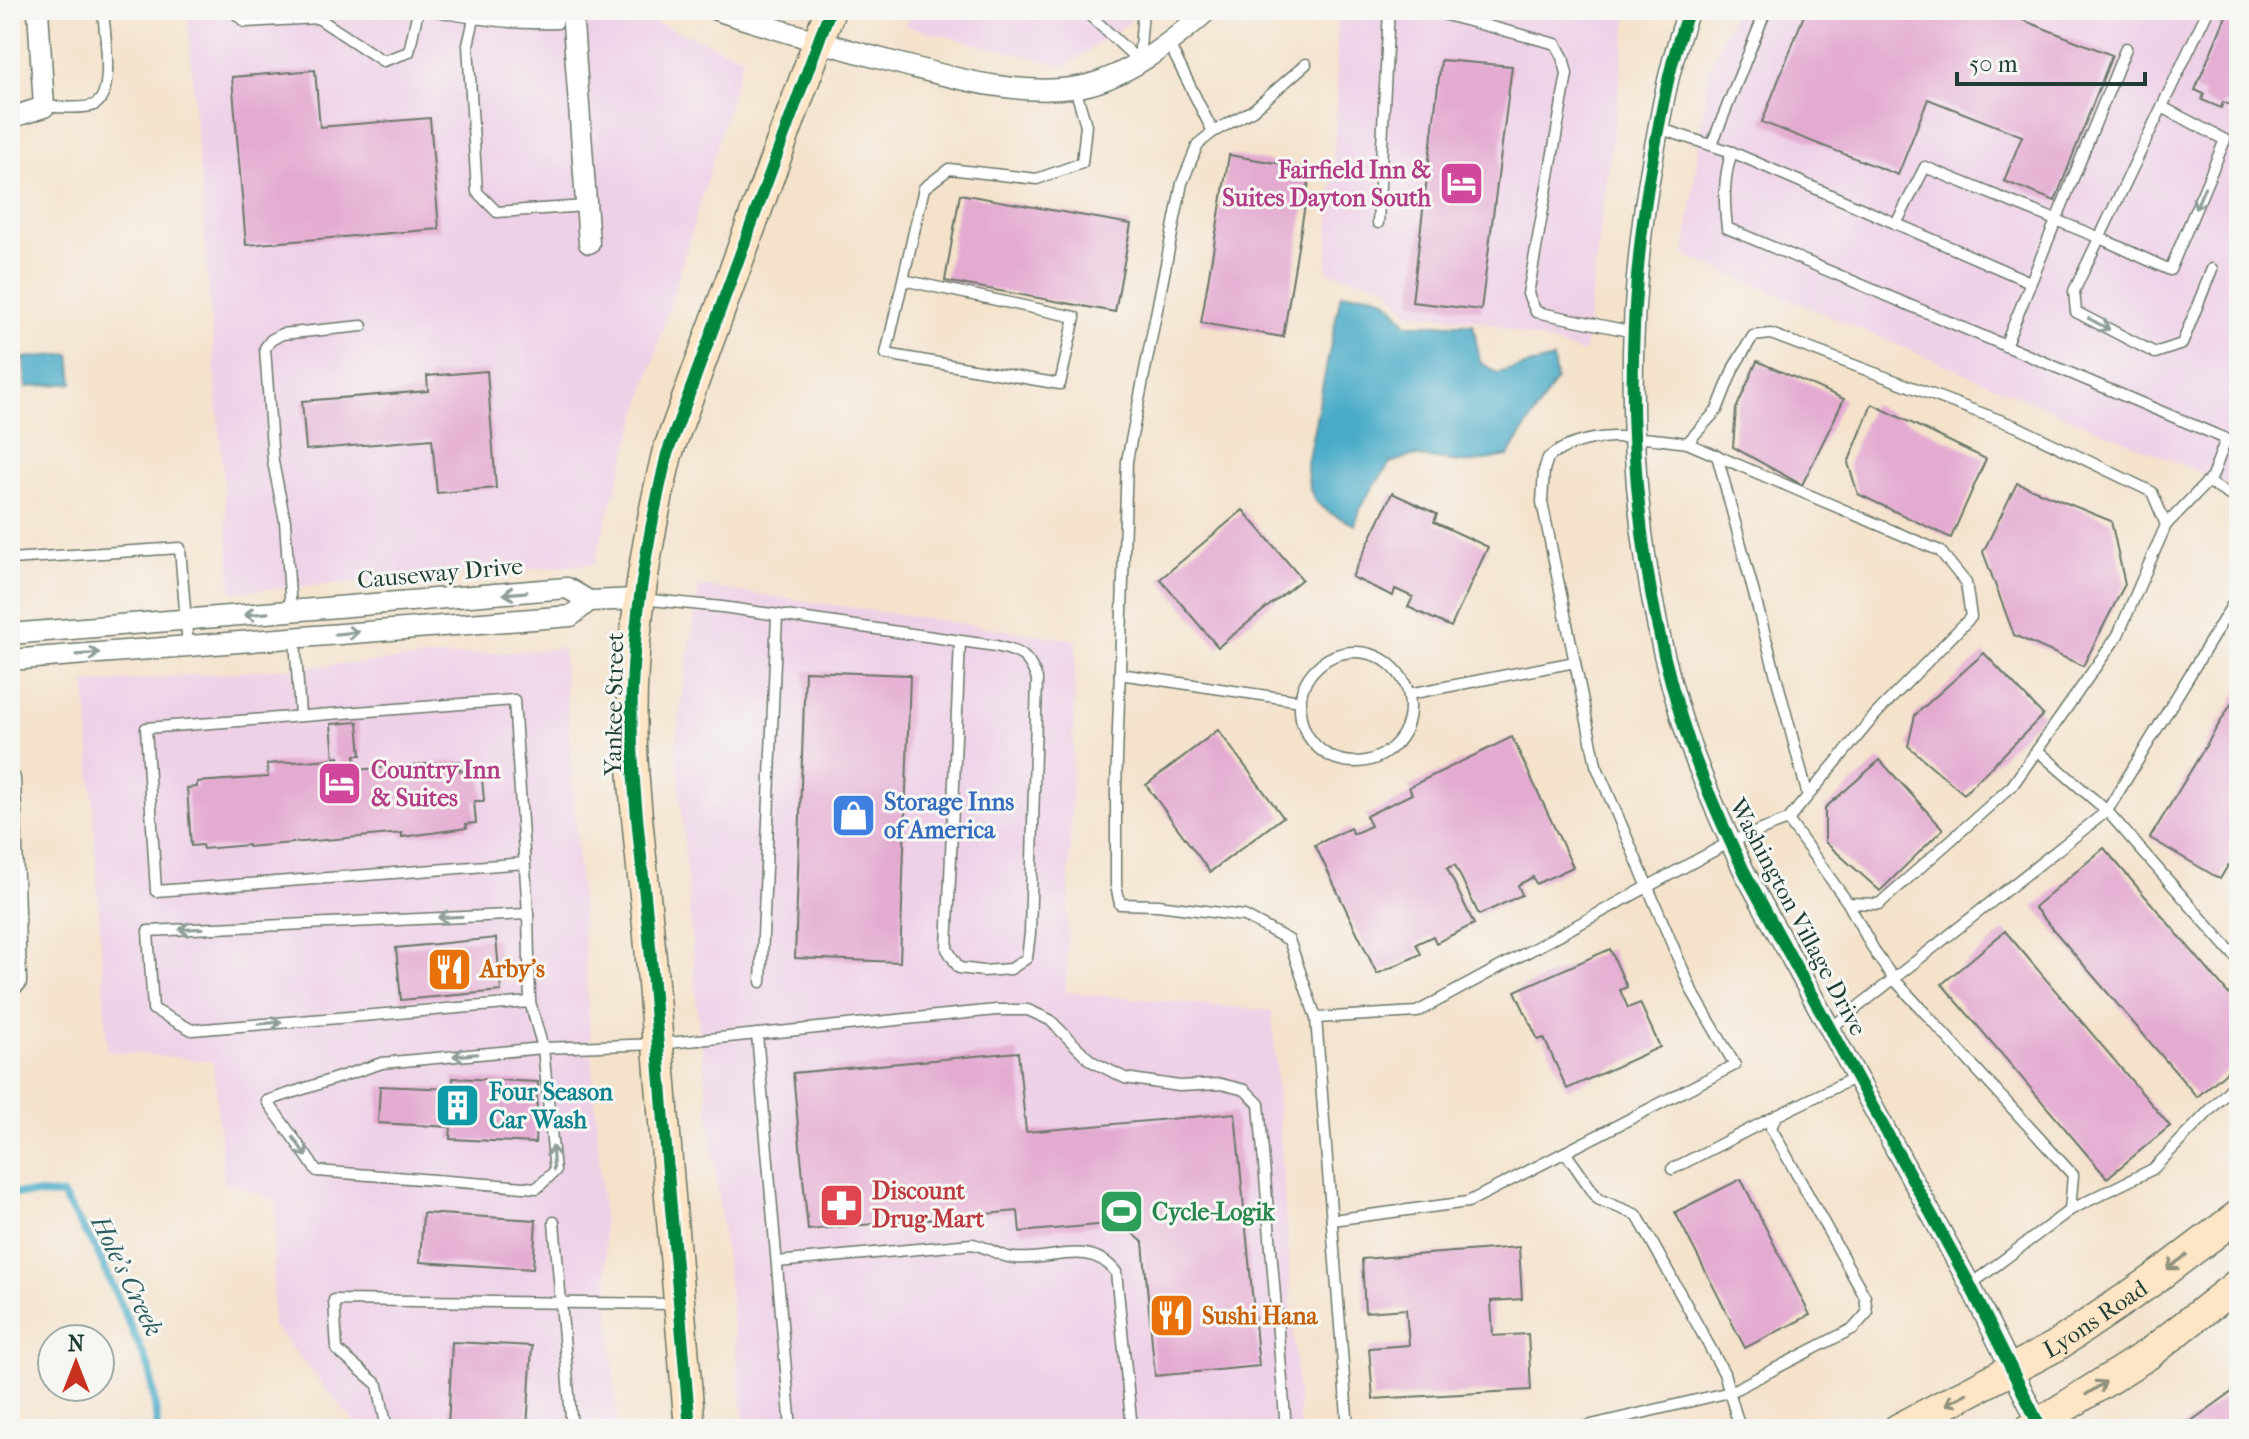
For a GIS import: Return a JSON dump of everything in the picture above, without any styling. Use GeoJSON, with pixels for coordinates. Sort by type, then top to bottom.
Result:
{"type":"FeatureCollection","features":[{"type":"Feature","properties":{"kind":"street"},"geometry":{"type":"LineString","coordinates":[[10,118],[44,107],[38,10]]}},
{"type":"Feature","properties":{"kind":"street"},"geometry":{"type":"LineString","coordinates":[[572,10],[589,243]]}},
{"type":"Feature","properties":{"kind":"street"},"geometry":{"type":"LineString","coordinates":[[716,10],[819,43],[983,85],[1033,89],[1075,88],[1118,73],[1169,44],[1208,10]]}},
{"type":"Feature","properties":{"kind":"street","name":"Yankee Street"},"geometry":{"type":"LineString","coordinates":[[690,1429],[633,764],[633,685],[639,599],[652,515],[667,454],[830,10]]}},
{"type":"Feature","properties":{"kind":"street","name":"Washington Village Drive"},"geometry":{"type":"LineString","coordinates":[[1689,10],[1658,128],[1646,194],[1634,332],[1634,436],[1641,516],[1669,674],[1691,745],[1745,873],[1970,1285],[2037,1428]]}},
{"type":"Feature","properties":{"kind":"street","name":"Causeway Drive"},"geometry":{"type":"LineString","coordinates":[[10,634],[567,588],[589,601],[639,599]]}},
{"type":"Feature","properties":{"kind":"street","name":"Causeway Drive"},"geometry":{"type":"LineString","coordinates":[[10,660],[571,616],[589,601]]}},
{"type":"Feature","properties":{"kind":"street"},"geometry":{"type":"LineString","coordinates":[[291,611],[295,638]]}},
{"type":"Feature","properties":{"kind":"street"},"geometry":{"type":"LineString","coordinates":[[10,779],[16,982],[10,980]]}},
{"type":"Feature","properties":{"kind":"street","name":"Lyons Road"},"geometry":{"type":"LineString","coordinates":[[1898,1429],[2056,1346],[2141,1289],[2239,1215]]}},
{"type":"Feature","properties":{"kind":"street"},"geometry":{"type":"LineString","coordinates":[[2037,1428],[2150,1353],[2239,1283]]}},
{"type":"Feature","properties":{"kind":"lane"},"geometry":{"type":"LineString","coordinates":[[44,107],[93,105],[103,98],[108,86],[103,10]]}},
{"type":"Feature","properties":{"kind":"lane"},"geometry":{"type":"LineString","coordinates":[[232,10],[245,22],[319,14],[383,61],[409,52],[418,10]]}},
{"type":"Feature","properties":{"kind":"lane"},"geometry":{"type":"LineString","coordinates":[[431,10],[522,25],[557,23],[561,10]]}},
{"type":"Feature","properties":{"kind":"lane"},"geometry":{"type":"LineString","coordinates":[[1084,10],[1139,61]]}},
{"type":"Feature","properties":{"kind":"lane"},"geometry":{"type":"LineString","coordinates":[[1139,61],[1143,10]]}},
{"type":"Feature","properties":{"kind":"lane"},"geometry":{"type":"LineString","coordinates":[[1378,223],[1389,10]]}},
{"type":"Feature","properties":{"kind":"lane"},"geometry":{"type":"LineString","coordinates":[[1427,10],[1556,44],[1567,74],[1528,294],[1536,312],[1634,332]]}},
{"type":"Feature","properties":{"kind":"lane"},"geometry":{"type":"LineString","coordinates":[[1712,144],[1766,10]]}},
{"type":"Feature","properties":{"kind":"lane"},"geometry":{"type":"LineString","coordinates":[[2208,10],[2074,291],[2076,312],[2155,353],[2182,344],[2212,269]]}},
{"type":"Feature","properties":{"kind":"lane"},"geometry":{"type":"LineString","coordinates":[[474,19],[468,45],[477,192],[497,212],[586,206]]}},
{"type":"Feature","properties":{"kind":"lane"},"geometry":{"type":"LineString","coordinates":[[1169,44],[1213,132]]}},
{"type":"Feature","properties":{"kind":"lane"},"geometry":{"type":"LineString","coordinates":[[2005,346],[2126,48]]}},
{"type":"Feature","properties":{"kind":"lane"},"geometry":{"type":"LineString","coordinates":[[1306,64],[1253,110],[1198,144],[1182,183],[1127,461],[1116,789],[1116,886],[1120,904],[1158,905],[1244,916],[1289,940],[1316,1018],[1348,1429]]}},
{"type":"Feature","properties":{"kind":"lane"},"geometry":{"type":"LineString","coordinates":[[903,280],[1075,317],[1060,384],[886,354],[924,188],[949,169],[1037,179],[1082,163],[1086,125],[1075,88]]}},
{"type":"Feature","properties":{"kind":"lane"},"geometry":{"type":"LineString","coordinates":[[1896,224],[1925,167],[2170,270],[2225,140],[2162,107]]}},
{"type":"Feature","properties":{"kind":"lane"},"geometry":{"type":"LineString","coordinates":[[1658,128],[1732,152],[2030,282]]}},
{"type":"Feature","properties":{"kind":"lane"},"geometry":{"type":"LineString","coordinates":[[1732,152],[1726,167],[1724,199],[1727,228],[2226,439],[2208,482],[2166,525],[2118,635],[2012,786],[1879,904],[1848,903]]}},
{"type":"Feature","properties":{"kind":"lane"},"geometry":{"type":"LineString","coordinates":[[291,611],[285,521],[273,462],[265,348],[282,334],[362,326]]}},
{"type":"Feature","properties":{"kind":"lane"},"geometry":{"type":"LineString","coordinates":[[1687,443],[1717,410],[1734,367],[1753,336],[1771,334],[2018,427],[2152,492],[2166,525]]}},
{"type":"Feature","properties":{"kind":"lane"},"geometry":{"type":"LineString","coordinates":[[1316,1018],[1417,1012],[1647,886],[1730,842],[1788,820],[1876,714],[1971,617],[1966,583],[1940,551],[1687,443],[1634,436],[1575,443],[1548,458],[1542,502],[1596,765],[1647,886],[1692,991],[1735,1065],[1468,1202],[1332,1220]]}},
{"type":"Feature","properties":{"kind":"lane"},"geometry":{"type":"LineString","coordinates":[[1717,455],[1808,796]]}},
{"type":"Feature","properties":{"kind":"lane"},"geometry":{"type":"LineString","coordinates":[[2208,482],[2239,501]]}},
{"type":"Feature","properties":{"kind":"lane"},"geometry":{"type":"LineString","coordinates":[[10,559],[180,548],[188,647]]}},
{"type":"Feature","properties":{"kind":"lane"},"geometry":{"type":"LineString","coordinates":[[1831,1028],[2107,811],[2239,594]]}},
{"type":"Feature","properties":{"kind":"lane"},"geometry":{"type":"LineString","coordinates":[[639,599],[960,641],[1017,651],[1031,661],[1037,679],[1030,933],[1027,958],[1011,969],[983,971],[959,968],[947,949],[960,641]]}},
{"type":"Feature","properties":{"kind":"lane"},"geometry":{"type":"LineString","coordinates":[[761,982],[777,615]]}},
{"type":"Feature","properties":{"kind":"lane"},"geometry":{"type":"LineString","coordinates":[[295,638],[300,716]]}},
{"type":"Feature","properties":{"kind":"lane"},"geometry":{"type":"LineString","coordinates":[[1346,653],[1371,654],[1386,661],[1398,673],[1409,694],[1408,724],[1396,745],[1387,752],[1366,761],[1340,760],[1321,751],[1308,737],[1300,717],[1301,701],[1302,690],[1316,667],[1346,653]]}},
{"type":"Feature","properties":{"kind":"lane"},"geometry":{"type":"LineString","coordinates":[[1409,694],[1575,662]]}},
{"type":"Feature","properties":{"kind":"lane"},"geometry":{"type":"LineString","coordinates":[[1120,674],[1301,701]]}},
{"type":"Feature","properties":{"kind":"lane"},"geometry":{"type":"LineString","coordinates":[[525,863],[156,891],[146,728],[514,700],[525,863],[528,914],[530,1002],[543,1048],[555,1171],[537,1188],[317,1171],[267,1101],[382,1063],[543,1048],[658,1044],[996,1010],[1028,1010],[1050,1020],[1091,1061],[1125,1078],[1179,1086],[1221,1084],[1245,1090],[1259,1104],[1286,1429]]}},
{"type":"Feature","properties":{"kind":"lane"},"geometry":{"type":"LineString","coordinates":[[2037,750],[2107,811],[2239,961]]}},
{"type":"Feature","properties":{"kind":"lane"},"geometry":{"type":"LineString","coordinates":[[1788,820],[1848,903],[1876,954],[1894,979],[2073,1175],[2070,1210]]}},
{"type":"Feature","properties":{"kind":"lane"},"geometry":{"type":"LineString","coordinates":[[528,914],[148,931],[153,1009],[192,1030],[530,1002]]}},
{"type":"Feature","properties":{"kind":"lane"},"geometry":{"type":"LineString","coordinates":[[757,1034],[791,1429]]}},
{"type":"Feature","properties":{"kind":"lane"},"geometry":{"type":"LineString","coordinates":[[1672,1169],[1858,1076]]}},
{"type":"Feature","properties":{"kind":"lane"},"geometry":{"type":"LineString","coordinates":[[1970,1285],[2070,1210],[2153,1169],[2239,1080]]}},
{"type":"Feature","properties":{"kind":"lane"},"geometry":{"type":"LineString","coordinates":[[1557,1429],[1583,1427],[1730,1392],[1854,1328],[1867,1313],[1865,1297],[1771,1128],[1776,1116]]}},
{"type":"Feature","properties":{"kind":"lane"},"geometry":{"type":"LineString","coordinates":[[1565,1152],[1598,1199],[1637,1215],[1724,1373],[1740,1429]]}},
{"type":"Feature","properties":{"kind":"lane"},"geometry":{"type":"LineString","coordinates":[[554,1222],[572,1429]]}},
{"type":"Feature","properties":{"kind":"lane"},"geometry":{"type":"LineString","coordinates":[[777,1262],[972,1244],[983,1245],[1003,1257],[1017,1259],[1092,1253],[1116,1272],[1132,1429]]}},
{"type":"Feature","properties":{"kind":"lane"},"geometry":{"type":"LineString","coordinates":[[387,1429],[378,1385],[337,1350],[334,1300],[678,1304]]}},
{"type":"Feature","properties":{"kind":"shaded area"},"geometry":{"type":"Polygon","coordinates":[[[187,10],[624,10],[743,57],[594,564],[232,592],[187,10]]]}},
{"type":"Feature","properties":{"kind":"shaded area"},"geometry":{"type":"Polygon","coordinates":[[[912,10],[1147,10],[1066,66],[905,26],[912,10]]]}},
{"type":"Feature","properties":{"kind":"shaded area"},"geometry":{"type":"Polygon","coordinates":[[[1337,10],[1604,10],[1628,17],[1584,353],[1482,321],[1409,313],[1387,285],[1327,272],[1337,98],[1337,10]]]}},
{"type":"Feature","properties":{"kind":"shaded area"},"geometry":{"type":"Polygon","coordinates":[[[1734,10],[2239,10],[2239,489],[1685,255],[1708,72],[1734,10]]]}},
{"type":"Feature","properties":{"kind":"shaded area"},"geometry":{"type":"Polygon","coordinates":[[[699,586],[1076,640],[1066,992],[1272,1011],[1300,1429],[745,1429],[697,1007],[676,742],[699,586]]]}},
{"type":"Feature","properties":{"kind":"shaded area"},"geometry":{"type":"Polygon","coordinates":[[[563,648],[618,1429],[360,1429],[272,1325],[276,1200],[224,1183],[213,1061],[107,1051],[86,683],[563,648]]]}},
{"type":"Feature","properties":{"kind":"water"},"geometry":{"type":"Polygon","coordinates":[[[1341,294],[1380,297],[1407,324],[1473,324],[1480,362],[1497,373],[1553,359],[1556,380],[1508,456],[1469,463],[1411,456],[1390,463],[1362,504],[1355,525],[1324,509],[1310,488],[1307,463],[1341,294]]]}},
{"type":"Feature","properties":{"kind":"water"},"geometry":{"type":"Polygon","coordinates":[[[70,354],[73,383],[26,387],[24,358],[70,354]]]}},
{"type":"Feature","properties":{"kind":"building"},"geometry":{"type":"Polygon","coordinates":[[[1806,10],[1997,10],[2112,55],[2055,201],[2004,181],[2022,136],[1928,99],[1898,175],[1762,122],[1806,10]]]}},
{"type":"Feature","properties":{"kind":"building"},"geometry":{"type":"Polygon","coordinates":[[[2221,10],[2239,10],[2239,109],[2223,102],[2221,108],[2202,100],[2204,94],[2195,90],[2226,16],[2219,14],[2221,10]]]}},
{"type":"Feature","properties":{"kind":"building","name":"Fairfield Inn & Suites Dayton South"},"geometry":{"type":"Polygon","coordinates":[[[1441,60],[1512,66],[1481,310],[1412,302],[1441,60]]]}},
{"type":"Feature","properties":{"kind":"building"},"geometry":{"type":"Polygon","coordinates":[[[315,70],[320,127],[430,118],[439,229],[246,245],[232,77],[315,70]]]}},
{"type":"Feature","properties":{"kind":"building"},"geometry":{"type":"Polygon","coordinates":[[[1229,155],[1311,169],[1283,337],[1201,323],[1229,155]]]}},
{"type":"Feature","properties":{"kind":"building"},"geometry":{"type":"Polygon","coordinates":[[[960,194],[1131,224],[1115,312],[945,281],[960,194]]]}},
{"type":"Feature","properties":{"kind":"building"},"geometry":{"type":"Polygon","coordinates":[[[1757,361],[1844,399],[1802,485],[1733,447],[1736,409],[1757,361]]]}},
{"type":"Feature","properties":{"kind":"building"},"geometry":{"type":"Polygon","coordinates":[[[487,371],[496,488],[437,493],[432,439],[306,450],[302,401],[428,391],[427,376],[487,371]]]}},
{"type":"Feature","properties":{"kind":"building"},"geometry":{"type":"Polygon","coordinates":[[[1872,404],[1986,459],[1951,538],[1858,494],[1848,463],[1872,404]]]}},
{"type":"Feature","properties":{"kind":"building"},"geometry":{"type":"Polygon","coordinates":[[[2017,483],[2111,521],[2125,584],[2083,666],[2014,635],[1983,552],[2017,483]]]}},
{"type":"Feature","properties":{"kind":"building"},"geometry":{"type":"Polygon","coordinates":[[[1392,493],[1437,514],[1434,522],[1488,547],[1451,627],[1408,607],[1413,597],[1395,589],[1393,596],[1352,577],[1392,493]]]}},
{"type":"Feature","properties":{"kind":"building"},"geometry":{"type":"Polygon","coordinates":[[[1243,510],[1302,579],[1218,647],[1160,579],[1243,510]]]}},
{"type":"Feature","properties":{"kind":"building"},"geometry":{"type":"Polygon","coordinates":[[[1984,653],[2043,715],[1964,794],[1908,746],[1915,715],[1984,653]]]}},
{"type":"Feature","properties":{"kind":"building","name":"Storage Inns of America"},"geometry":{"type":"Polygon","coordinates":[[[805,671],[910,675],[900,962],[795,958],[805,671]]]}},
{"type":"Feature","properties":{"kind":"building"},"geometry":{"type":"Polygon","coordinates":[[[2239,691],[2239,847],[2220,879],[2150,838],[2239,691]]]}},
{"type":"Feature","properties":{"kind":"building","name":"Country Inn & Suites"},"geometry":{"type":"Polygon","coordinates":[[[358,722],[361,755],[355,755],[356,770],[460,761],[460,771],[471,770],[471,779],[482,778],[484,801],[474,801],[476,823],[466,824],[467,828],[402,837],[402,833],[248,847],[203,849],[202,845],[191,846],[187,788],[197,787],[197,782],[268,777],[267,764],[331,759],[332,772],[340,771],[339,757],[334,758],[331,724],[358,722]]]}},
{"type":"Feature","properties":{"kind":"building"},"geometry":{"type":"Polygon","coordinates":[[[1218,730],[1283,817],[1210,872],[1146,785],[1218,730]]]}},
{"type":"Feature","properties":{"kind":"building"},"geometry":{"type":"Polygon","coordinates":[[[1512,737],[1573,867],[1536,884],[1533,877],[1518,885],[1522,895],[1479,915],[1455,865],[1447,868],[1474,924],[1436,943],[1433,936],[1416,944],[1421,954],[1377,974],[1315,845],[1350,828],[1353,834],[1371,826],[1366,816],[1412,794],[1409,787],[1512,737]]]}},
{"type":"Feature","properties":{"kind":"building"},"geometry":{"type":"Polygon","coordinates":[[[1880,760],[1943,829],[1880,891],[1825,842],[1825,808],[1880,760]]]}},
{"type":"Feature","properties":{"kind":"building"},"geometry":{"type":"Polygon","coordinates":[[[2104,848],[2239,1006],[2239,1061],[2197,1097],[2034,907],[2104,848]]]}},
{"type":"Feature","properties":{"kind":"building"},"geometry":{"type":"Polygon","coordinates":[[[2005,931],[2170,1126],[2107,1178],[1942,984],[2005,931]]]}},
{"type":"Feature","properties":{"kind":"building","name":"Arby's"},"geometry":{"type":"Polygon","coordinates":[[[496,938],[501,991],[401,1000],[396,948],[496,938]]]}},
{"type":"Feature","properties":{"kind":"building"},"geometry":{"type":"Polygon","coordinates":[[[1610,949],[1627,987],[1620,990],[1628,1008],[1640,1003],[1660,1047],[1567,1089],[1544,1038],[1538,1040],[1515,991],[1610,949]]]}},
{"type":"Feature","properties":{"kind":"building"},"geometry":{"type":"Polygon","coordinates":[[[1018,1052],[1026,1132],[1235,1113],[1259,1366],[1155,1376],[1143,1242],[1120,1223],[1020,1232],[1018,1211],[808,1230],[793,1073],[1018,1052]]]}},
{"type":"Feature","properties":{"kind":"building","name":"Four Season Car Wash"},"geometry":{"type":"Polygon","coordinates":[[[453,1078],[538,1082],[535,1143],[450,1139],[451,1127],[378,1123],[380,1086],[453,1089],[453,1078]]]}},
{"type":"Feature","properties":{"kind":"building"},"geometry":{"type":"Polygon","coordinates":[[[1741,1179],[1810,1315],[1745,1348],[1675,1212],[1741,1179]]]}},
{"type":"Feature","properties":{"kind":"building"},"geometry":{"type":"Polygon","coordinates":[[[423,1213],[536,1220],[533,1269],[420,1262],[423,1213]]]}},
{"type":"Feature","properties":{"kind":"building"},"geometry":{"type":"Polygon","coordinates":[[[1519,1247],[1522,1299],[1491,1301],[1493,1336],[1528,1334],[1531,1390],[1373,1399],[1369,1348],[1409,1345],[1406,1309],[1365,1312],[1362,1259],[1519,1247]]]}},
{"type":"Feature","properties":{"kind":"building"},"geometry":{"type":"Polygon","coordinates":[[[452,1342],[532,1346],[527,1429],[448,1429],[452,1342]]]}},
{"type":"Feature","properties":{"kind":"building"},"geometry":{"type":"Polygon","coordinates":[[[2236,1389],[2239,1392],[2239,1429],[2180,1429],[2236,1389]]]}},
{"type":"Feature","properties":{"kind":"waterway","name":"Hole's Creek"},"geometry":{"type":"LineString","coordinates":[[10,1193],[62,1195],[96,1249],[150,1370],[158,1429]]}},
{"type":"Feature","properties":{"kind":"cycle path"},"geometry":{"type":"LineString","coordinates":[[690,1429],[635,792],[631,727],[634,648],[644,570],[667,454],[830,10]]}},
{"type":"Feature","properties":{"kind":"cycle path"},"geometry":{"type":"LineString","coordinates":[[1689,10],[1672,64],[1653,157],[1635,304],[1633,379],[1641,528],[1669,674],[1696,761],[1745,873],[1970,1285],[2041,1429]]}},
{"type":"Feature","properties":{"kind":"place","name":"Fairfield Inn & Suites Dayton South"},"geometry":{"type":"Point","coordinates":[1462,184]}},
{"type":"Feature","properties":{"kind":"place","name":"Country Inn & Suites"},"geometry":{"type":"Point","coordinates":[340,784]}},
{"type":"Feature","properties":{"kind":"place","name":"Storage Inns of America"},"geometry":{"type":"Point","coordinates":[853,816]}},
{"type":"Feature","properties":{"kind":"place","name":"Arby's"},"geometry":{"type":"Point","coordinates":[449,969]}},
{"type":"Feature","properties":{"kind":"place","name":"Four Season Car Wash"},"geometry":{"type":"Point","coordinates":[458,1106]}},
{"type":"Feature","properties":{"kind":"place","name":"Discount Drug Mart"},"geometry":{"type":"Point","coordinates":[841,1205]}},
{"type":"Feature","properties":{"kind":"place","name":"Cycle-Logik"},"geometry":{"type":"Point","coordinates":[1121,1212]}},
{"type":"Feature","properties":{"kind":"place","name":"Sushi Hana"},"geometry":{"type":"Point","coordinates":[1171,1316]}}]}
